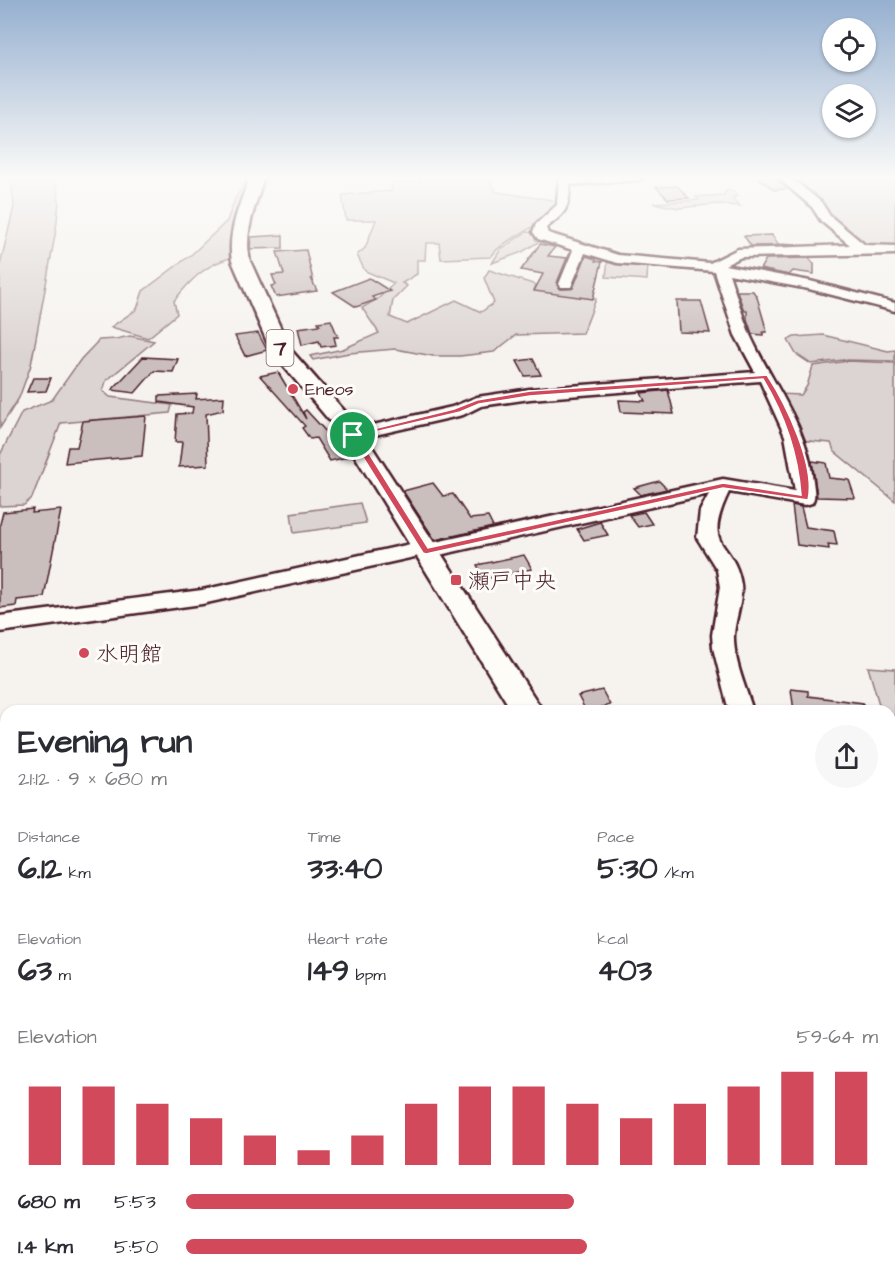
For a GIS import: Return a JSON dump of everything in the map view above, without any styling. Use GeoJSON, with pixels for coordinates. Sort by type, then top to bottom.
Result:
{"type":"FeatureCollection","features":[{"type":"Feature","properties":{"kind":"main road","name":"7"},"geometry":{"type":"LineString","coordinates":[[239,237],[241,261],[281,351],[353,435],[524,705]]}},
{"type":"Feature","properties":{"kind":"street"},"geometry":{"type":"LineString","coordinates":[[546,237],[617,259],[716,268],[830,290],[895,307]]}},
{"type":"Feature","properties":{"kind":"street"},"geometry":{"type":"LineString","coordinates":[[847,237],[862,249]]}},
{"type":"Feature","properties":{"kind":"street"},"geometry":{"type":"LineString","coordinates":[[566,284],[581,246]]}},
{"type":"Feature","properties":{"kind":"street"},"geometry":{"type":"LineString","coordinates":[[716,268],[738,253],[895,250]]}},
{"type":"Feature","properties":{"kind":"street"},"geometry":{"type":"LineString","coordinates":[[0,624],[202,597],[723,485],[805,499],[797,446],[774,392],[743,335],[716,268]]}},
{"type":"Feature","properties":{"kind":"street"},"geometry":{"type":"LineString","coordinates":[[353,435],[457,411],[477,402],[530,394],[765,376]]}},
{"type":"Feature","properties":{"kind":"street"},"geometry":{"type":"LineString","coordinates":[[723,485],[710,511],[707,538],[727,570],[731,587],[723,648],[739,705]]}},
{"type":"Feature","properties":{"kind":"shaded area"},"geometry":{"type":"Polygon","coordinates":[[[7,237],[55,237],[31,365],[19,398],[0,428],[0,265],[7,237]]]}},
{"type":"Feature","properties":{"kind":"shaded area"},"geometry":{"type":"Polygon","coordinates":[[[210,237],[239,237],[234,257],[216,263],[193,279],[174,301],[177,314],[148,338],[111,327],[137,309],[143,291],[192,254],[210,237]]]}},
{"type":"Feature","properties":{"kind":"shaded area"},"geometry":{"type":"Polygon","coordinates":[[[369,237],[516,237],[491,257],[441,259],[439,243],[426,243],[425,260],[417,260],[417,274],[402,283],[407,286],[393,300],[390,317],[407,324],[456,300],[481,312],[494,303],[484,278],[489,270],[536,285],[534,290],[596,299],[583,333],[516,335],[494,352],[460,356],[433,356],[395,349],[349,353],[313,360],[310,356],[343,349],[379,333],[362,308],[379,298],[394,283],[365,271],[357,255],[365,248],[369,237]]]}},
{"type":"Feature","properties":{"kind":"shaded area"},"geometry":{"type":"Polygon","coordinates":[[[519,237],[545,238],[522,252],[492,263],[501,249],[519,237]]]}},
{"type":"Feature","properties":{"kind":"shaded area"},"geometry":{"type":"Polygon","coordinates":[[[851,237],[895,237],[895,250],[864,249],[851,237]]]}},
{"type":"Feature","properties":{"kind":"shaded area"},"geometry":{"type":"Polygon","coordinates":[[[608,258],[648,263],[647,280],[606,277],[608,258]]]}},
{"type":"Feature","properties":{"kind":"shaded area"},"geometry":{"type":"Polygon","coordinates":[[[823,335],[888,351],[895,350],[895,361],[843,360],[811,364],[796,354],[788,340],[794,337],[823,335]]]}},
{"type":"Feature","properties":{"kind":"shaded area"},"geometry":{"type":"Polygon","coordinates":[[[130,336],[154,341],[106,381],[103,391],[110,397],[172,405],[170,413],[61,423],[32,498],[24,505],[0,506],[0,455],[22,412],[52,400],[81,359],[99,340],[130,336]]]}},
{"type":"Feature","properties":{"kind":"shaded area"},"geometry":{"type":"Polygon","coordinates":[[[848,361],[895,363],[895,501],[834,451],[831,443],[798,440],[779,394],[801,395],[807,386],[813,366],[848,361]]]}},
{"type":"Feature","properties":{"kind":"shaded area"},"geometry":{"type":"Polygon","coordinates":[[[360,503],[366,523],[294,533],[291,513],[360,503]]]}},
{"type":"Feature","properties":{"kind":"shaded area"},"geometry":{"type":"Polygon","coordinates":[[[868,667],[895,669],[895,705],[879,705],[868,667]]]}},
{"type":"Feature","properties":{"kind":"building"},"geometry":{"type":"Polygon","coordinates":[[[251,237],[283,237],[283,248],[250,249],[251,237]]]}},
{"type":"Feature","properties":{"kind":"building"},"geometry":{"type":"Polygon","coordinates":[[[745,237],[773,237],[778,244],[799,245],[751,246],[745,237]]]}},
{"type":"Feature","properties":{"kind":"building"},"geometry":{"type":"Polygon","coordinates":[[[540,244],[555,247],[548,256],[567,258],[557,283],[561,289],[573,288],[586,256],[602,262],[593,299],[534,291],[543,274],[521,270],[540,244]]]}},
{"type":"Feature","properties":{"kind":"building"},"geometry":{"type":"Polygon","coordinates":[[[306,250],[313,280],[311,278],[317,291],[276,297],[271,286],[276,285],[272,275],[284,274],[277,252],[306,250]]]}},
{"type":"Feature","properties":{"kind":"building"},"geometry":{"type":"Polygon","coordinates":[[[809,258],[814,264],[814,274],[793,271],[789,275],[760,269],[766,259],[809,258]]]}},
{"type":"Feature","properties":{"kind":"building"},"geometry":{"type":"Polygon","coordinates":[[[369,278],[390,291],[372,297],[376,300],[356,307],[333,292],[369,278]]]}},
{"type":"Feature","properties":{"kind":"building"},"geometry":{"type":"Polygon","coordinates":[[[737,291],[753,291],[757,297],[767,332],[763,332],[763,335],[752,334],[747,311],[744,311],[737,291]]]}},
{"type":"Feature","properties":{"kind":"building"},"geometry":{"type":"Polygon","coordinates":[[[677,301],[701,301],[710,333],[679,332],[677,301]]]}},
{"type":"Feature","properties":{"kind":"building"},"geometry":{"type":"Polygon","coordinates":[[[331,320],[338,337],[334,337],[336,345],[321,347],[319,341],[302,345],[298,328],[320,325],[318,322],[331,320]]]}},
{"type":"Feature","properties":{"kind":"building"},"geometry":{"type":"Polygon","coordinates":[[[258,333],[267,350],[245,356],[235,336],[258,333]]]}},
{"type":"Feature","properties":{"kind":"building"},"geometry":{"type":"Polygon","coordinates":[[[143,357],[178,359],[173,372],[154,371],[135,393],[112,390],[143,357]]]}},
{"type":"Feature","properties":{"kind":"building"},"geometry":{"type":"Polygon","coordinates":[[[533,359],[541,375],[525,376],[517,361],[533,359]]]}},
{"type":"Feature","properties":{"kind":"building"},"geometry":{"type":"Polygon","coordinates":[[[278,372],[306,419],[303,412],[306,410],[329,435],[333,446],[345,443],[352,456],[330,461],[316,438],[310,439],[302,428],[305,426],[260,376],[278,372]]]}},
{"type":"Feature","properties":{"kind":"building"},"geometry":{"type":"Polygon","coordinates":[[[33,378],[51,378],[46,391],[27,392],[33,378]]]}},
{"type":"Feature","properties":{"kind":"building"},"geometry":{"type":"Polygon","coordinates":[[[668,390],[674,414],[621,412],[619,400],[645,401],[641,393],[668,390]]]}},
{"type":"Feature","properties":{"kind":"building"},"geometry":{"type":"Polygon","coordinates":[[[197,394],[196,399],[224,397],[223,410],[206,414],[208,465],[179,467],[182,442],[175,442],[177,414],[192,413],[193,407],[159,402],[159,396],[197,394]]]}},
{"type":"Feature","properties":{"kind":"building"},"geometry":{"type":"Polygon","coordinates":[[[146,416],[142,456],[65,463],[68,447],[77,447],[83,421],[146,416]]]}},
{"type":"Feature","properties":{"kind":"building"},"geometry":{"type":"Polygon","coordinates":[[[812,461],[826,463],[829,478],[849,480],[855,498],[817,497],[812,461]]]}},
{"type":"Feature","properties":{"kind":"building"},"geometry":{"type":"Polygon","coordinates":[[[659,481],[667,489],[641,495],[634,488],[659,481]]]}},
{"type":"Feature","properties":{"kind":"building"},"geometry":{"type":"Polygon","coordinates":[[[433,483],[443,496],[453,494],[470,519],[488,517],[493,527],[435,540],[403,491],[433,483]]]}},
{"type":"Feature","properties":{"kind":"building"},"geometry":{"type":"Polygon","coordinates":[[[792,505],[801,507],[806,527],[834,531],[837,545],[828,544],[829,549],[797,545],[792,505]]]}},
{"type":"Feature","properties":{"kind":"building"},"geometry":{"type":"Polygon","coordinates":[[[33,509],[32,513],[61,510],[44,597],[17,600],[16,606],[0,608],[0,524],[3,512],[33,509]]]}},
{"type":"Feature","properties":{"kind":"building"},"geometry":{"type":"Polygon","coordinates":[[[644,512],[652,524],[638,527],[629,515],[644,512]]]}},
{"type":"Feature","properties":{"kind":"building"},"geometry":{"type":"Polygon","coordinates":[[[600,522],[608,535],[584,540],[577,529],[600,522]]]}},
{"type":"Feature","properties":{"kind":"building"},"geometry":{"type":"Polygon","coordinates":[[[524,555],[532,569],[485,579],[477,565],[524,555]]]}},
{"type":"Feature","properties":{"kind":"building"},"geometry":{"type":"Polygon","coordinates":[[[791,689],[808,691],[808,696],[863,703],[863,705],[793,705],[791,689]]]}},
{"type":"Feature","properties":{"kind":"building"},"geometry":{"type":"Polygon","coordinates":[[[602,690],[610,705],[583,705],[578,696],[602,690]]]}},
{"type":"Feature","properties":{"kind":"place","name":"Eneos"},"geometry":{"type":"Point","coordinates":[293,389]}},
{"type":"Feature","properties":{"kind":"place","name":"瀬戸中央"},"geometry":{"type":"Point","coordinates":[456,580]}},
{"type":"Feature","properties":{"kind":"place","name":"水明館"},"geometry":{"type":"Point","coordinates":[84,653]}},
{"type":"Feature","properties":{"kind":"route"},"geometry":{"type":"LineString","coordinates":[[765,376],[794,436],[803,475],[805,499],[723,485],[426,551],[353,435],[457,411],[477,402],[530,394],[756,379],[765,376]]}}]}
